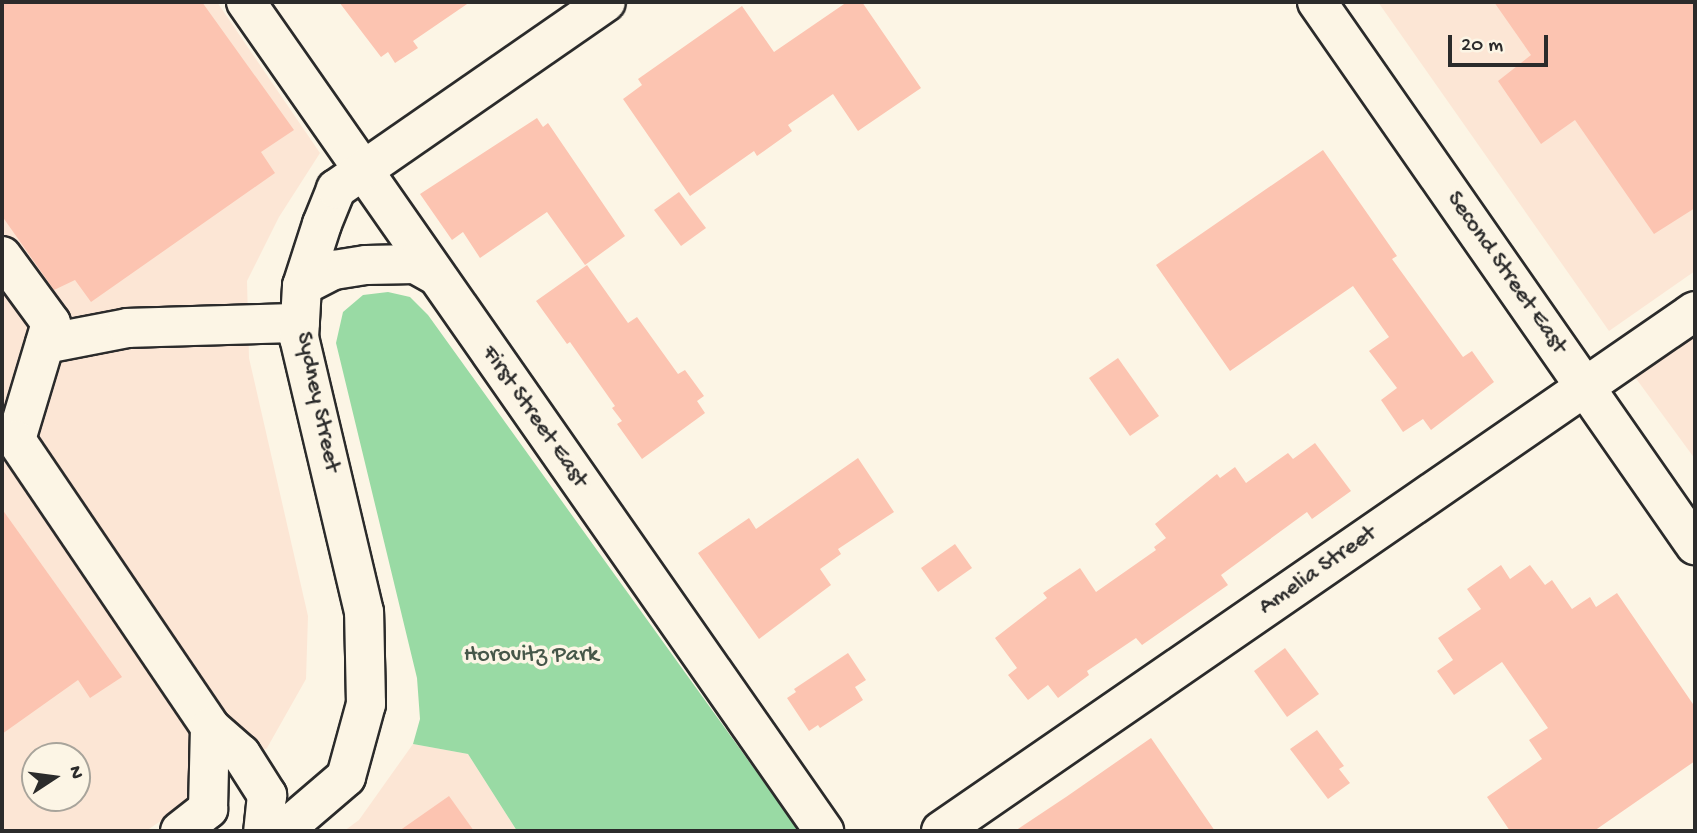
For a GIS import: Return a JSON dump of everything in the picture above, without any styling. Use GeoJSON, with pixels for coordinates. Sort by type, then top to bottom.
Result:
{"type":"FeatureCollection","features":[{"type":"Feature","properties":{"kind":"street","name":"First Street East"},"geometry":{"type":"LineString","coordinates":[[246,2],[824,831]]}},
{"type":"Feature","properties":{"kind":"street","name":"Sydney Street"},"geometry":{"type":"LineString","coordinates":[[283,831],[346,777],[366,704],[364,612],[299,338],[301,305],[335,189],[606,2]]}},
{"type":"Feature","properties":{"kind":"street","name":"Second Street East"},"geometry":{"type":"LineString","coordinates":[[1317,2],[1695,545]]}},
{"type":"Feature","properties":{"kind":"street"},"geometry":{"type":"LineString","coordinates":[[2,256],[51,323],[16,440],[210,727],[241,754],[267,795],[263,831]]}},
{"type":"Feature","properties":{"kind":"street"},"geometry":{"type":"LineString","coordinates":[[45,344],[128,328],[301,305],[334,270],[366,265],[415,264],[435,275]]}},
{"type":"Feature","properties":{"kind":"street","name":"Amelia Street"},"geometry":{"type":"LineString","coordinates":[[941,831],[1695,311]]}},
{"type":"Feature","properties":{"kind":"street"},"geometry":{"type":"LineString","coordinates":[[180,831],[208,809],[210,727]]}},
{"type":"Feature","properties":{"kind":"shaded area"},"geometry":{"type":"Polygon","coordinates":[[[2,2],[217,2],[320,153],[279,217],[247,281],[249,358],[308,616],[306,679],[267,748],[146,831],[2,831],[2,2]]]}},
{"type":"Feature","properties":{"kind":"shaded area"},"geometry":{"type":"Polygon","coordinates":[[[1378,2],[1695,2],[1695,271],[1609,331],[1378,2]]]}},
{"type":"Feature","properties":{"kind":"shaded area"},"geometry":{"type":"Polygon","coordinates":[[[1695,330],[1695,459],[1632,373],[1695,330]]]}},
{"type":"Feature","properties":{"kind":"shaded area"},"geometry":{"type":"Polygon","coordinates":[[[413,744],[468,754],[517,831],[344,831],[359,820],[413,744]]]}},
{"type":"Feature","properties":{"kind":"green space","name":"Horovitz Park"},"geometry":{"type":"Polygon","coordinates":[[[388,292],[410,297],[428,315],[799,831],[517,831],[468,754],[413,744],[420,719],[417,678],[336,343],[343,312],[363,295],[388,292]]]}},
{"type":"Feature","properties":{"kind":"building"},"geometry":{"type":"Polygon","coordinates":[[[2,2],[202,2],[294,130],[261,152],[275,173],[91,302],[75,280],[54,290],[2,216],[2,2]]]}},
{"type":"Feature","properties":{"kind":"building"},"geometry":{"type":"Polygon","coordinates":[[[339,2],[470,2],[413,41],[418,48],[395,63],[388,52],[381,57],[339,2]]]}},
{"type":"Feature","properties":{"kind":"building"},"geometry":{"type":"Polygon","coordinates":[[[847,2],[862,2],[921,88],[858,131],[833,94],[788,125],[792,131],[757,156],[754,151],[690,196],[623,99],[642,85],[638,79],[742,6],[774,52],[847,2]]]}},
{"type":"Feature","properties":{"kind":"building"},"geometry":{"type":"Polygon","coordinates":[[[1494,2],[1695,2],[1695,208],[1654,234],[1575,120],[1541,144],[1498,81],[1531,55],[1494,2]]]}},
{"type":"Feature","properties":{"kind":"building"},"geometry":{"type":"Polygon","coordinates":[[[537,118],[543,127],[548,123],[625,236],[585,265],[547,212],[480,258],[463,232],[452,240],[420,194],[537,118]]]}},
{"type":"Feature","properties":{"kind":"building"},"geometry":{"type":"Polygon","coordinates":[[[1323,150],[1397,256],[1392,259],[1463,357],[1472,351],[1494,382],[1431,430],[1423,419],[1403,432],[1381,400],[1397,388],[1369,351],[1389,337],[1353,286],[1230,371],[1156,265],[1323,150]]]}},
{"type":"Feature","properties":{"kind":"building"},"geometry":{"type":"Polygon","coordinates":[[[679,192],[706,228],[681,246],[654,210],[679,192]]]}},
{"type":"Feature","properties":{"kind":"building"},"geometry":{"type":"Polygon","coordinates":[[[587,265],[628,323],[637,317],[678,374],[685,370],[704,396],[697,401],[705,413],[642,459],[617,424],[622,421],[612,408],[615,406],[570,342],[567,344],[536,301],[587,265]]]}},
{"type":"Feature","properties":{"kind":"building"},"geometry":{"type":"Polygon","coordinates":[[[1118,358],[1159,416],[1130,436],[1089,378],[1118,358]]]}},
{"type":"Feature","properties":{"kind":"building"},"geometry":{"type":"Polygon","coordinates":[[[1315,443],[1351,491],[1312,519],[1307,512],[1221,575],[1228,585],[1142,645],[1136,638],[1087,671],[1089,675],[1058,698],[1048,685],[1028,700],[1008,675],[1017,668],[995,638],[1047,598],[1043,593],[1080,568],[1096,592],[1156,550],[1154,547],[1166,538],[1155,524],[1217,474],[1220,478],[1235,467],[1246,483],[1288,453],[1293,459],[1315,443]]]}},
{"type":"Feature","properties":{"kind":"building"},"geometry":{"type":"Polygon","coordinates":[[[858,458],[894,512],[838,549],[841,554],[820,569],[831,585],[759,639],[698,553],[749,518],[756,529],[858,458]]]}},
{"type":"Feature","properties":{"kind":"building"},"geometry":{"type":"Polygon","coordinates":[[[2,509],[122,677],[90,698],[78,680],[2,734],[2,509]]]}},
{"type":"Feature","properties":{"kind":"building"},"geometry":{"type":"Polygon","coordinates":[[[955,544],[972,568],[938,592],[921,568],[955,544]]]}},
{"type":"Feature","properties":{"kind":"building"},"geometry":{"type":"Polygon","coordinates":[[[1501,565],[1510,579],[1530,565],[1545,585],[1552,580],[1572,609],[1590,597],[1596,607],[1617,593],[1695,707],[1695,761],[1594,831],[1510,831],[1487,797],[1542,759],[1529,740],[1548,728],[1502,662],[1454,695],[1437,671],[1453,660],[1438,638],[1481,609],[1467,589],[1501,565]]]}},
{"type":"Feature","properties":{"kind":"building"},"geometry":{"type":"Polygon","coordinates":[[[1285,648],[1319,694],[1287,717],[1254,671],[1285,648]]]}},
{"type":"Feature","properties":{"kind":"building"},"geometry":{"type":"Polygon","coordinates":[[[848,653],[866,680],[855,687],[863,700],[820,728],[818,725],[809,731],[787,698],[796,692],[794,689],[848,653]]]}},
{"type":"Feature","properties":{"kind":"building"},"geometry":{"type":"Polygon","coordinates":[[[1317,730],[1344,766],[1339,769],[1350,783],[1328,799],[1290,749],[1317,730]]]}},
{"type":"Feature","properties":{"kind":"building"},"geometry":{"type":"Polygon","coordinates":[[[1151,738],[1215,831],[1015,831],[1066,797],[1151,738]]]}},
{"type":"Feature","properties":{"kind":"building"},"geometry":{"type":"Polygon","coordinates":[[[449,796],[474,831],[399,831],[449,796]]]}}]}
